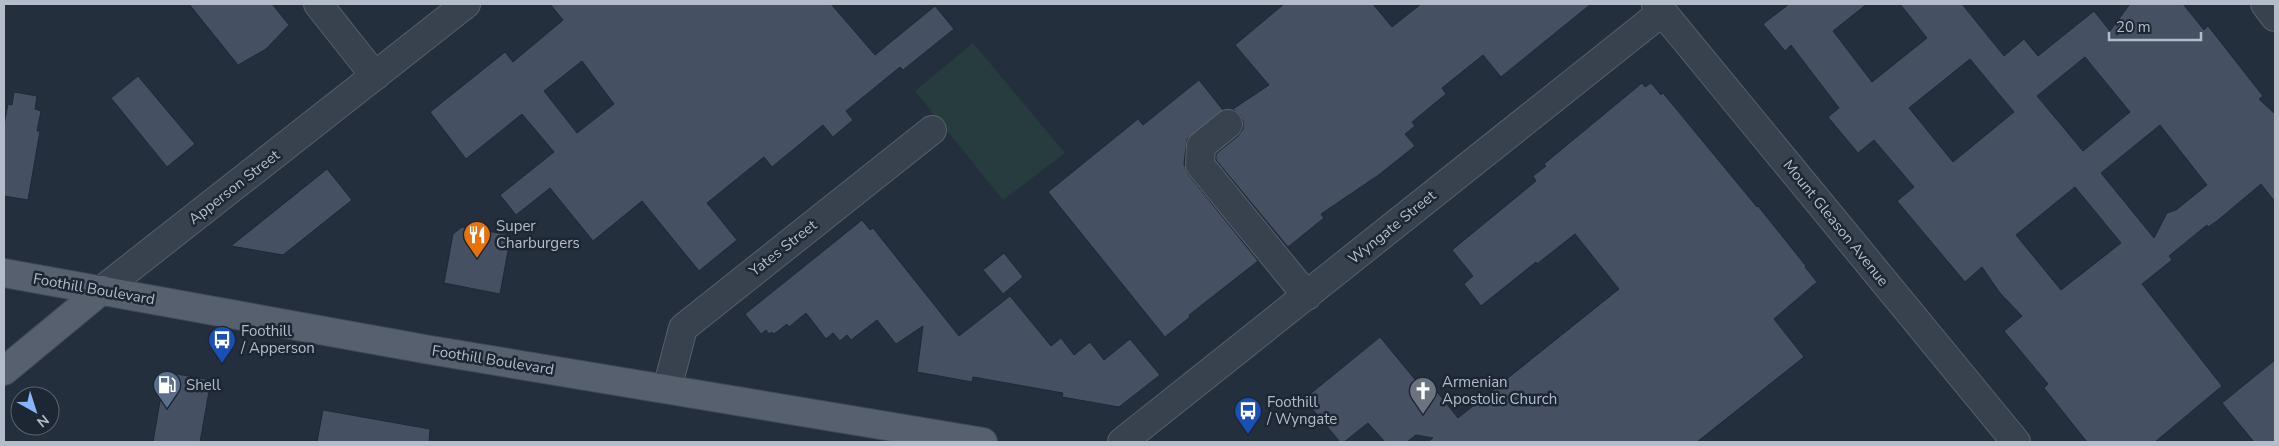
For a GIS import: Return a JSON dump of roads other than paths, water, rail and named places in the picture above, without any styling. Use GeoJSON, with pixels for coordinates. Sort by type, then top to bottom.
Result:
{"type":"FeatureCollection","features":[{"type":"Feature","properties":{"kind":"main road","name":"Foothill Boulevard"},"geometry":{"type":"LineString","coordinates":[[4,273],[430,350],[983,442]]}},
{"type":"Feature","properties":{"kind":"main road","name":"Apperson Street"},"geometry":{"type":"LineString","coordinates":[[4,371],[102,290]]}},
{"type":"Feature","properties":{"kind":"street"},"geometry":{"type":"LineString","coordinates":[[318,4],[375,76]]}},
{"type":"Feature","properties":{"kind":"street","name":"Apperson Street"},"geometry":{"type":"LineString","coordinates":[[102,290],[466,4]]}},
{"type":"Feature","properties":{"kind":"street"},"geometry":{"type":"LineString","coordinates":[[2264,4],[2275,17]]}},
{"type":"Feature","properties":{"kind":"street","name":"Wyngate Street"},"geometry":{"type":"LineString","coordinates":[[1122,442],[1306,296],[1659,8]]}},
{"type":"Feature","properties":{"kind":"street","name":"Mount Gleason Avenue"},"geometry":{"type":"LineString","coordinates":[[1659,8],[2016,442]]}},
{"type":"Feature","properties":{"kind":"street"},"geometry":{"type":"LineString","coordinates":[[1228,124],[1201,146],[1200,165],[1306,296]]}},
{"type":"Feature","properties":{"kind":"street","name":"Yates Street"},"geometry":{"type":"LineString","coordinates":[[667,389],[683,328],[932,130]]}},
{"type":"Feature","properties":{"kind":"place","name":"Super Charburgers"},"geometry":{"type":"Point","coordinates":[477,259]}},
{"type":"Feature","properties":{"kind":"place","name":"Foothill / Apperson"},"geometry":{"type":"Point","coordinates":[222,364]}},
{"type":"Feature","properties":{"kind":"place","name":"Shell"},"geometry":{"type":"Point","coordinates":[167,409]}},
{"type":"Feature","properties":{"kind":"place","name":"Armenian Apostolic Church"},"geometry":{"type":"Point","coordinates":[1423,415]}},
{"type":"Feature","properties":{"kind":"place","name":"Foothill / Wyngate"},"geometry":{"type":"Point","coordinates":[1248,435]}}]}
